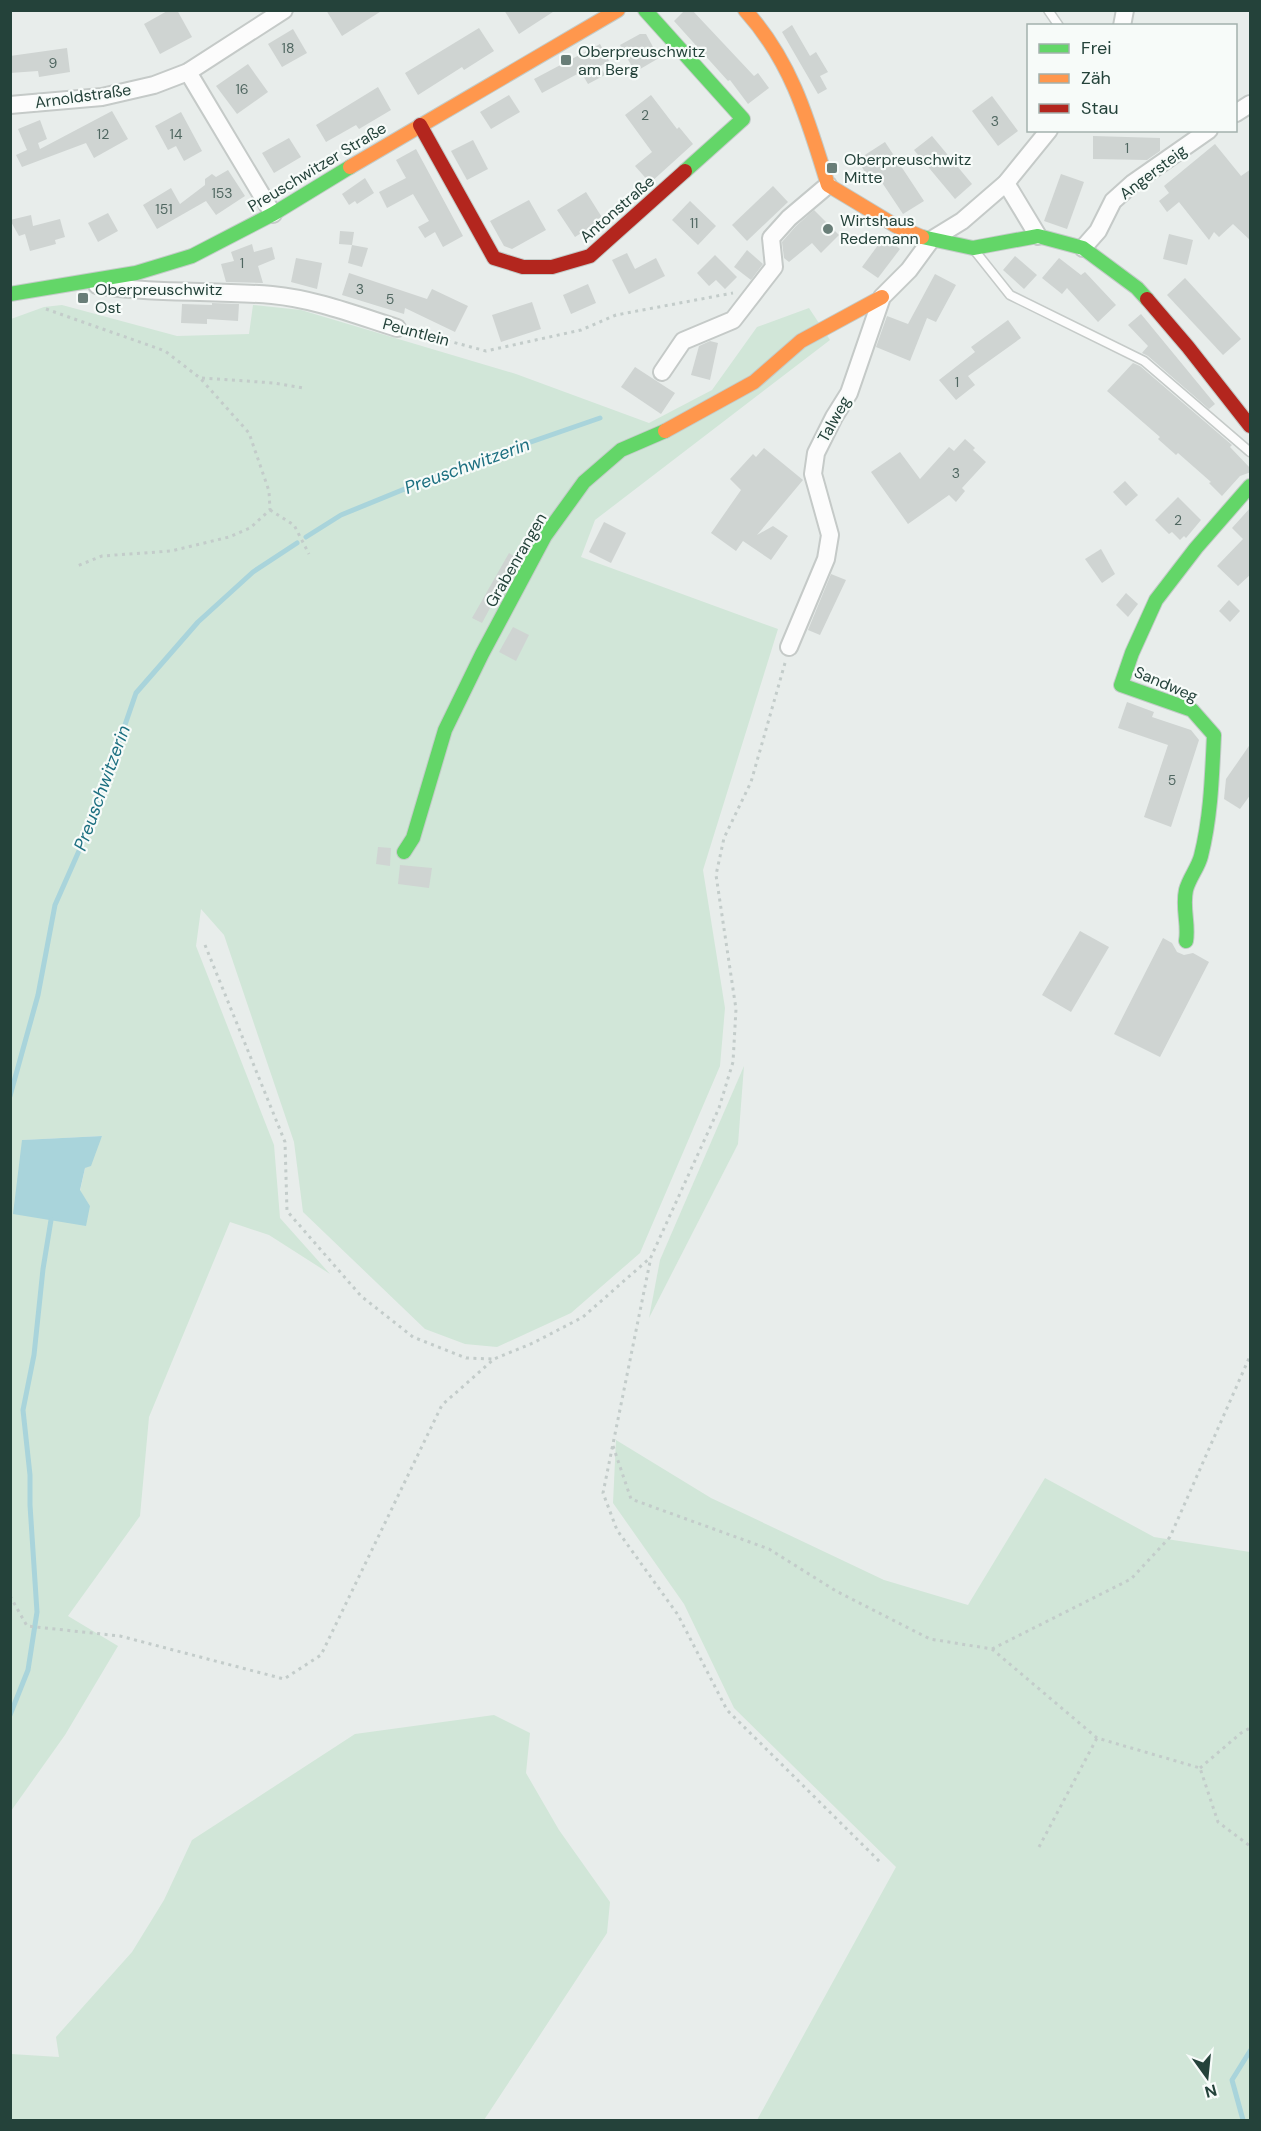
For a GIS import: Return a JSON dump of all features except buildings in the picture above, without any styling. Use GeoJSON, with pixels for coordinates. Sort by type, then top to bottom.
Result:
{"type":"FeatureCollection","features":[{"type":"Feature","properties":{"kind":"street","name":"Arnoldstraße"},"geometry":{"type":"LineString","coordinates":[[10,105],[102,97],[154,85],[188,72],[284,10]]}},
{"type":"Feature","properties":{"kind":"street","name":"Preuschwitzer Straße"},"geometry":{"type":"LineString","coordinates":[[10,294],[136,273],[192,256],[273,214],[618,10]]}},
{"type":"Feature","properties":{"kind":"street","name":"Antonstraße"},"geometry":{"type":"LineString","coordinates":[[420,125],[494,258],[523,267],[552,267],[590,256],[743,119],[645,10]]}},
{"type":"Feature","properties":{"kind":"street"},"geometry":{"type":"LineString","coordinates":[[754,14],[804,104],[828,185],[896,226],[931,240],[973,248],[1038,236],[1083,248],[1137,288],[1251,426]]}},
{"type":"Feature","properties":{"kind":"street"},"geometry":{"type":"LineString","coordinates":[[188,72],[273,214]]}},
{"type":"Feature","properties":{"kind":"street"},"geometry":{"type":"LineString","coordinates":[[1237,112],[1251,104]]}},
{"type":"Feature","properties":{"kind":"street"},"geometry":{"type":"LineString","coordinates":[[931,240],[962,221],[1006,183],[1047,132]]}},
{"type":"Feature","properties":{"kind":"street","name":"Angersteig"},"geometry":{"type":"LineString","coordinates":[[1083,248],[1098,231],[1113,201],[1133,183],[1206,132]]}},
{"type":"Feature","properties":{"kind":"street"},"geometry":{"type":"LineString","coordinates":[[1006,183],[1038,236]]}},
{"type":"Feature","properties":{"kind":"street"},"geometry":{"type":"LineString","coordinates":[[662,372],[683,341],[734,320],[774,267],[771,238],[789,218],[828,185]]}},
{"type":"Feature","properties":{"kind":"street","name":"Talweg"},"geometry":{"type":"LineString","coordinates":[[789,647],[826,559],[830,535],[813,474],[816,453],[849,393],[882,297],[909,270],[931,240]]}},
{"type":"Feature","properties":{"kind":"street","name":"Peuntlein"},"geometry":{"type":"LineString","coordinates":[[78,282],[144,291],[272,295],[315,303],[397,328]]}},
{"type":"Feature","properties":{"kind":"street","name":"Grabenrangen"},"geometry":{"type":"LineString","coordinates":[[404,852],[413,838],[445,730],[482,654],[545,536],[584,482],[621,450],[674,427],[754,382],[801,341],[882,297]]}},
{"type":"Feature","properties":{"kind":"street","name":"Sandweg"},"geometry":{"type":"LineString","coordinates":[[1186,941],[1188,930],[1184,916],[1186,890],[1200,858],[1209,817],[1214,735],[1192,710],[1121,685],[1132,653],[1156,600],[1196,548],[1251,486]]}},
{"type":"Feature","properties":{"kind":"lane"},"geometry":{"type":"LineString","coordinates":[[1048,10],[1058,24]]}},
{"type":"Feature","properties":{"kind":"lane"},"geometry":{"type":"LineString","coordinates":[[973,248],[1010,295],[1144,361],[1251,452]]}},
{"type":"Feature","properties":{"kind":"path","name":"Peuntlein"},"geometry":{"type":"LineString","coordinates":[[397,328],[486,351],[581,330],[616,315],[730,292],[748,299]]}},
{"type":"Feature","properties":{"kind":"path"},"geometry":{"type":"LineString","coordinates":[[44,309],[165,351],[200,378],[249,433],[269,491],[270,510]]}},
{"type":"Feature","properties":{"kind":"path"},"geometry":{"type":"LineString","coordinates":[[200,378],[274,383],[303,388]]}},
{"type":"Feature","properties":{"kind":"path"},"geometry":{"type":"LineString","coordinates":[[270,510],[294,525],[309,554]]}},
{"type":"Feature","properties":{"kind":"path"},"geometry":{"type":"LineString","coordinates":[[77,566],[102,556],[171,551],[229,537],[249,528],[270,510]]}},
{"type":"Feature","properties":{"kind":"path"},"geometry":{"type":"LineString","coordinates":[[789,647],[752,782],[724,838],[716,875],[736,1009],[733,1062],[719,1108],[651,1257],[603,1493],[617,1530],[678,1615],[727,1710],[881,1863]]}},
{"type":"Feature","properties":{"kind":"path"},"geometry":{"type":"LineString","coordinates":[[206,945],[285,1142],[287,1211],[361,1296],[413,1337],[466,1358],[494,1359]]}},
{"type":"Feature","properties":{"kind":"path"},"geometry":{"type":"LineString","coordinates":[[10,1596],[27,1626],[120,1636],[284,1679],[321,1655],[442,1405],[494,1359],[533,1343],[583,1317],[651,1257]]}},
{"type":"Feature","properties":{"kind":"path"},"geometry":{"type":"LineString","coordinates":[[992,1649],[1131,1579],[1170,1537],[1251,1356]]}},
{"type":"Feature","properties":{"kind":"path"},"geometry":{"type":"LineString","coordinates":[[613,1444],[631,1500],[769,1549],[836,1591],[930,1639],[992,1649],[1097,1738],[1200,1768]]}},
{"type":"Feature","properties":{"kind":"path"},"geometry":{"type":"LineString","coordinates":[[1200,1768],[1241,1733],[1251,1728]]}},
{"type":"Feature","properties":{"kind":"path"},"geometry":{"type":"LineString","coordinates":[[1039,1847],[1097,1738]]}},
{"type":"Feature","properties":{"kind":"path"},"geometry":{"type":"LineString","coordinates":[[1200,1768],[1218,1822],[1251,1846]]}},
{"type":"Feature","properties":{"kind":"green space"},"geometry":{"type":"Polygon","coordinates":[[[62,305],[177,336],[249,334],[253,305],[301,310],[516,374],[649,423],[712,390],[757,327],[809,308],[830,340],[595,520],[581,557],[778,629],[703,870],[725,1008],[720,1066],[640,1253],[571,1313],[497,1347],[465,1344],[425,1329],[303,1212],[294,1142],[224,935],[201,909],[196,946],[274,1145],[280,1218],[330,1274],[269,1235],[230,1222],[149,1417],[140,1516],[68,1616],[118,1646],[65,1735],[11,1811],[11,319],[44,307],[62,305]],[[102,1136],[22,1140],[90,1206],[80,1191],[85,1168],[102,1136]]]}},
{"type":"Feature","properties":{"kind":"green space"},"geometry":{"type":"Polygon","coordinates":[[[744,1066],[738,1144],[649,1318],[660,1260],[744,1066]]]}},
{"type":"Feature","properties":{"kind":"green space"},"geometry":{"type":"Polygon","coordinates":[[[616,1440],[711,1498],[884,1580],[968,1605],[1045,1478],[1154,1537],[1250,1552],[1250,2120],[757,2120],[896,1867],[734,1708],[684,1604],[613,1503],[616,1440]]]}},
{"type":"Feature","properties":{"kind":"green space"},"geometry":{"type":"Polygon","coordinates":[[[494,1715],[530,1733],[526,1773],[559,1830],[610,1902],[607,1933],[484,2120],[11,2120],[11,2054],[59,2057],[56,2037],[132,1952],[164,1900],[192,1840],[355,1734],[494,1715]]]}},
{"type":"Feature","properties":{"kind":"water"},"geometry":{"type":"Polygon","coordinates":[[[102,1136],[91,1166],[85,1168],[80,1190],[90,1206],[86,1226],[13,1214],[22,1140],[102,1136]]]}},
{"type":"Feature","properties":{"kind":"waterway","name":"Preuschwitzerin"},"geometry":{"type":"LineString","coordinates":[[306,537],[341,515],[456,468],[600,418]]}},
{"type":"Feature","properties":{"kind":"waterway","name":"Preuschwitzerin"},"geometry":{"type":"LineString","coordinates":[[10,1096],[38,995],[55,905],[90,826],[136,693],[198,622],[253,572],[297,543]]}},
{"type":"Feature","properties":{"kind":"waterway"},"geometry":{"type":"LineString","coordinates":[[10,1715],[28,1670],[37,1612],[30,1475],[23,1410],[34,1355],[43,1269],[51,1220]]}},
{"type":"Feature","properties":{"kind":"waterway"},"geometry":{"type":"LineString","coordinates":[[1243,2120],[1232,2080],[1250,2051]]}},
{"type":"Feature","properties":{"kind":"traffic: fast"},"geometry":{"type":"LineString","coordinates":[[645,10],[743,119],[685,171]]}},
{"type":"Feature","properties":{"kind":"traffic: fast"},"geometry":{"type":"LineString","coordinates":[[10,294],[136,273],[192,256],[273,214],[350,167]]}},
{"type":"Feature","properties":{"kind":"traffic: fast"},"geometry":{"type":"LineString","coordinates":[[922,237],[973,248],[1038,236],[1083,248],[1137,288],[1147,299]]}},
{"type":"Feature","properties":{"kind":"traffic: fast"},"geometry":{"type":"LineString","coordinates":[[404,852],[413,838],[445,730],[482,654],[545,536],[584,482],[621,450],[665,431]]}},
{"type":"Feature","properties":{"kind":"traffic: fast"},"geometry":{"type":"LineString","coordinates":[[1186,941],[1185,897],[1187,886],[1200,860],[1207,826],[1214,735],[1192,710],[1121,685],[1132,653],[1156,600],[1196,548],[1250,486]]}},
{"type":"Feature","properties":{"kind":"traffic: slow"},"geometry":{"type":"LineString","coordinates":[[350,167],[618,10]]}},
{"type":"Feature","properties":{"kind":"traffic: slow"},"geometry":{"type":"LineString","coordinates":[[745,10],[775,50],[787,71],[805,115],[828,185],[896,226],[922,237]]}},
{"type":"Feature","properties":{"kind":"traffic: slow"},"geometry":{"type":"LineString","coordinates":[[665,431],[754,382],[801,341],[882,297]]}},
{"type":"Feature","properties":{"kind":"traffic: jam"},"geometry":{"type":"LineString","coordinates":[[420,125],[494,258],[523,267],[552,267],[590,256],[685,171]]}},
{"type":"Feature","properties":{"kind":"traffic: jam"},"geometry":{"type":"LineString","coordinates":[[1147,299],[1250,426]]}},
{"type":"Feature","properties":{"kind":"place","name":"Oberpreuschwitz am Berg"},"geometry":{"type":"Point","coordinates":[566,60]}},
{"type":"Feature","properties":{"kind":"place","name":"Oberpreuschwitz Mitte"},"geometry":{"type":"Point","coordinates":[832,168]}},
{"type":"Feature","properties":{"kind":"place","name":"Wirtshaus Redemann"},"geometry":{"type":"Point","coordinates":[828,229]}},
{"type":"Feature","properties":{"kind":"place","name":"Oberpreuschwitz Ost"},"geometry":{"type":"Point","coordinates":[83,298]}}]}
